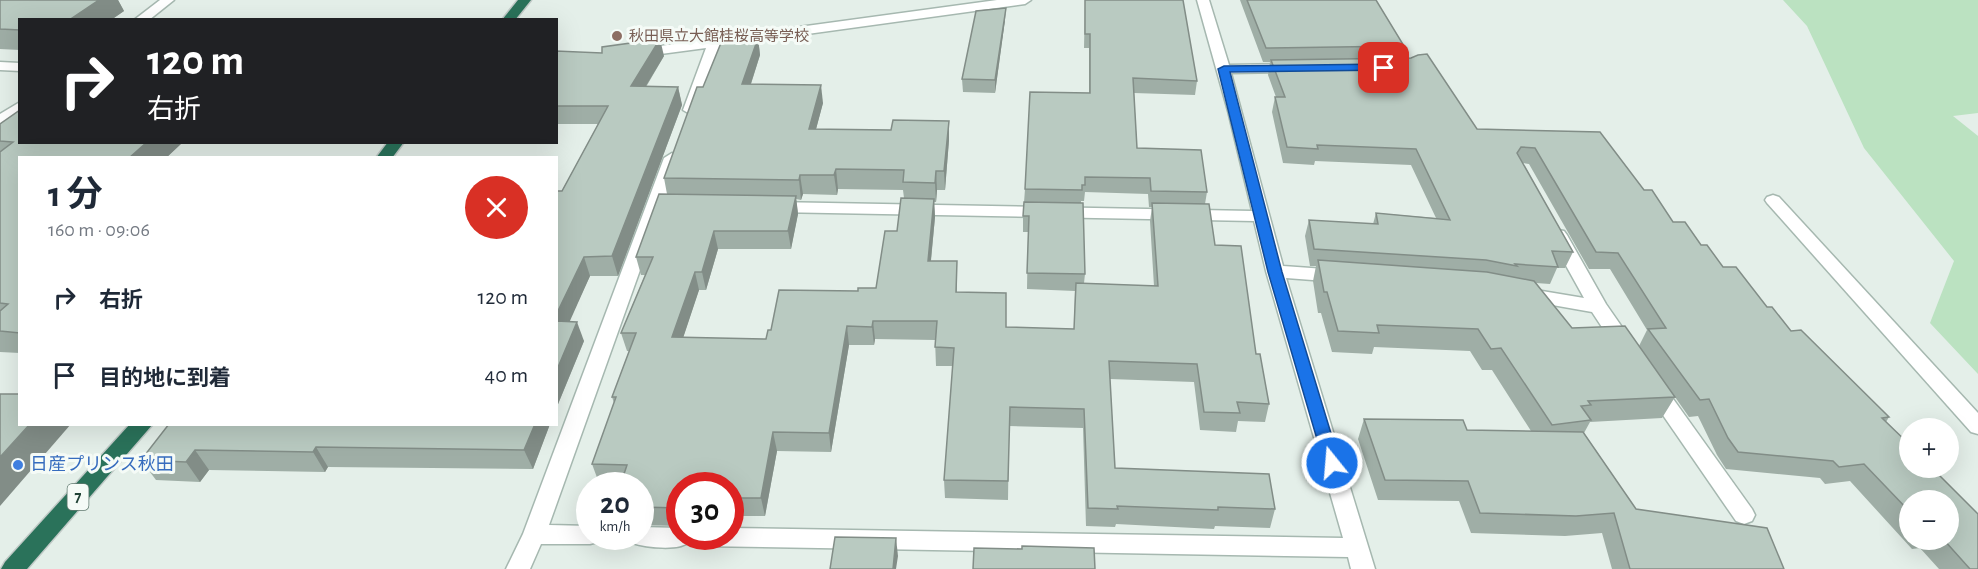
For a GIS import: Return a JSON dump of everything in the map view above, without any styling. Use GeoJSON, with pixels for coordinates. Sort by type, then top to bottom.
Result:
{"type":"FeatureCollection","features":[{"type":"Feature","properties":{"kind":"highway"},"geometry":{"type":"LineString","coordinates":[[510,18],[525,0]]}},
{"type":"Feature","properties":{"kind":"highway"},"geometry":{"type":"LineString","coordinates":[[385,156],[395,144]]}},
{"type":"Feature","properties":{"kind":"highway","name":"7"},"geometry":{"type":"LineString","coordinates":[[13,569],[141,426]]}},
{"type":"Feature","properties":{"kind":"street"},"geometry":{"type":"LineString","coordinates":[[143,18],[168,0]]}},
{"type":"Feature","properties":{"kind":"street"},"geometry":{"type":"LineString","coordinates":[[624,55],[1025,0]]}},
{"type":"Feature","properties":{"kind":"street"},"geometry":{"type":"LineString","coordinates":[[744,538],[1360,559],[1275,272],[1224,69],[1203,0]]}},
{"type":"Feature","properties":{"kind":"street"},"geometry":{"type":"LineString","coordinates":[[518,569],[534,534],[714,44]]}},
{"type":"Feature","properties":{"kind":"street"},"geometry":{"type":"LineString","coordinates":[[0,66],[18,67]]}},
{"type":"Feature","properties":{"kind":"street"},"geometry":{"type":"LineString","coordinates":[[1224,69],[1304,68]]}},
{"type":"Feature","properties":{"kind":"street"},"geometry":{"type":"LineString","coordinates":[[0,121],[18,108]]}},
{"type":"Feature","properties":{"kind":"street"},"geometry":{"type":"LineString","coordinates":[[1773,200],[1978,426]]}},
{"type":"Feature","properties":{"kind":"street"},"geometry":{"type":"LineString","coordinates":[[655,204],[678,205]]}},
{"type":"Feature","properties":{"kind":"street"},"geometry":{"type":"LineString","coordinates":[[762,207],[1261,216]]}},
{"type":"Feature","properties":{"kind":"street"},"geometry":{"type":"LineString","coordinates":[[1548,218],[1598,307],[1744,515]]}},
{"type":"Feature","properties":{"kind":"street"},"geometry":{"type":"LineString","coordinates":[[1275,272],[1354,277]]}},
{"type":"Feature","properties":{"kind":"street"},"geometry":{"type":"LineString","coordinates":[[1511,291],[1598,307]]}},
{"type":"Feature","properties":{"kind":"street"},"geometry":{"type":"LineString","coordinates":[[534,534],[576,535]]}},
{"type":"Feature","properties":{"kind":"green space"},"geometry":{"type":"Polygon","coordinates":[[[1783,0],[1978,0],[1978,113],[1953,116],[1978,136],[1978,374],[1930,323],[1954,261],[1864,148],[1807,26],[1783,0]]]}},
{"type":"Feature","properties":{"kind":"building"},"geometry":{"type":"Polygon","coordinates":[[[0,0],[99,0],[72,18],[18,18],[18,30],[0,29],[0,0]]]}},
{"type":"Feature","properties":{"kind":"building"},"geometry":{"type":"Polygon","coordinates":[[[1085,0],[1183,0],[1197,81],[1133,78],[1137,148],[1201,150],[1207,192],[1151,191],[1150,178],[1085,177],[1082,190],[1025,189],[1030,92],[1090,93],[1090,34],[1085,34],[1085,0]]]}},
{"type":"Feature","properties":{"kind":"building"},"geometry":{"type":"Polygon","coordinates":[[[1247,0],[1376,0],[1404,46],[1266,48],[1247,0]]]}},
{"type":"Feature","properties":{"kind":"building"},"geometry":{"type":"Polygon","coordinates":[[[1006,8],[995,80],[962,79],[976,11],[1006,8]]]}},
{"type":"Feature","properties":{"kind":"building"},"geometry":{"type":"Polygon","coordinates":[[[723,38],[758,38],[742,84],[821,85],[809,129],[891,130],[893,120],[949,121],[944,171],[936,171],[935,183],[903,182],[904,170],[836,169],[834,175],[800,175],[799,180],[664,178],[697,87],[703,87],[723,38]]]}},
{"type":"Feature","properties":{"kind":"building"},"geometry":{"type":"Polygon","coordinates":[[[660,39],[631,86],[678,87],[612,256],[584,257],[558,311],[558,191],[562,191],[608,106],[558,106],[558,51],[602,53],[602,47],[660,39]]]}},
{"type":"Feature","properties":{"kind":"building"},"geometry":{"type":"Polygon","coordinates":[[[1427,54],[1477,129],[1600,132],[1644,190],[1652,190],[1673,222],[1685,222],[1701,245],[1707,245],[1723,267],[1736,267],[1767,307],[1772,307],[1791,331],[1801,330],[1889,417],[1882,418],[1899,434],[1899,478],[1942,478],[1954,490],[1899,490],[1899,501],[1864,464],[1839,467],[1833,461],[1738,452],[1728,438],[1709,399],[1700,400],[1648,329],[1666,328],[1618,253],[1596,252],[1535,148],[1521,147],[1517,153],[1573,252],[1552,251],[1558,267],[1515,264],[1517,266],[1486,260],[1314,249],[1309,220],[1378,224],[1376,213],[1450,220],[1416,149],[1317,145],[1318,149],[1287,147],[1275,97],[1285,97],[1271,60],[1411,58],[1427,54]]]}},
{"type":"Feature","properties":{"kind":"building"},"geometry":{"type":"Polygon","coordinates":[[[18,111],[18,144],[145,144],[131,156],[18,156],[18,333],[0,331],[0,311],[8,304],[0,303],[0,152],[13,142],[0,141],[0,124],[18,111]]]}},
{"type":"Feature","properties":{"kind":"building"},"geometry":{"type":"Polygon","coordinates":[[[659,194],[796,196],[788,231],[714,231],[702,272],[695,272],[672,337],[766,339],[768,330],[771,330],[779,290],[858,291],[858,288],[876,288],[885,231],[897,231],[901,198],[934,199],[928,261],[957,261],[956,292],[1006,293],[1006,327],[1074,329],[1076,283],[1158,286],[1152,203],[1209,204],[1215,245],[1241,246],[1256,354],[1260,354],[1269,404],[1237,402],[1240,413],[1204,412],[1197,364],[1109,361],[1115,468],[1269,474],[1275,509],[1218,507],[1218,510],[1117,506],[1118,509],[1088,508],[1084,409],[1010,407],[1008,481],[944,480],[954,348],[935,347],[937,321],[873,321],[872,327],[847,326],[829,433],[773,432],[761,498],[744,498],[744,472],[666,472],[666,508],[654,507],[654,472],[625,472],[627,465],[592,464],[616,397],[612,397],[636,333],[621,333],[653,257],[636,257],[659,194]]]}},
{"type":"Feature","properties":{"kind":"building"},"geometry":{"type":"Polygon","coordinates":[[[1024,202],[1083,203],[1085,274],[1027,273],[1029,216],[1023,216],[1024,202]]]}},
{"type":"Feature","properties":{"kind":"building"},"geometry":{"type":"Polygon","coordinates":[[[1318,260],[1487,272],[1534,281],[1572,328],[1625,326],[1675,397],[1588,401],[1591,405],[1581,406],[1591,420],[1552,425],[1501,348],[1491,349],[1478,329],[1377,325],[1379,333],[1338,331],[1327,292],[1324,292],[1318,260]]]}},
{"type":"Feature","properties":{"kind":"building"},"geometry":{"type":"Polygon","coordinates":[[[558,321],[577,322],[558,367],[558,321]]]}},
{"type":"Feature","properties":{"kind":"building"},"geometry":{"type":"Polygon","coordinates":[[[0,394],[18,394],[18,426],[28,426],[0,457],[0,394]]]}},
{"type":"Feature","properties":{"kind":"building"},"geometry":{"type":"Polygon","coordinates":[[[1364,419],[1463,420],[1467,430],[1583,432],[1636,509],[1767,528],[1784,569],[1630,569],[1614,513],[1576,516],[1480,513],[1468,481],[1385,480],[1364,419]]]}},
{"type":"Feature","properties":{"kind":"building"},"geometry":{"type":"Polygon","coordinates":[[[167,426],[534,426],[524,450],[316,447],[313,452],[195,450],[186,462],[141,460],[167,426]]]}},
{"type":"Feature","properties":{"kind":"building"},"geometry":{"type":"Polygon","coordinates":[[[1959,495],[1978,514],[1978,569],[1970,569],[1953,550],[1959,550],[1959,495]]]}},
{"type":"Feature","properties":{"kind":"building"},"geometry":{"type":"Polygon","coordinates":[[[835,537],[896,538],[893,569],[830,569],[835,537]]]}},
{"type":"Feature","properties":{"kind":"building"},"geometry":{"type":"Polygon","coordinates":[[[1022,546],[1094,548],[1095,569],[973,569],[974,548],[1022,549],[1022,546]]]}},
{"type":"Feature","properties":{"kind":"place","name":"秋田県立大館桂桜高等学校"},"geometry":{"type":"Point","coordinates":[617,36]}},
{"type":"Feature","properties":{"kind":"place","name":"日産プリンス秋田"},"geometry":{"type":"Point","coordinates":[18,465]}},
{"type":"Feature","properties":{"kind":"route"},"geometry":{"type":"LineString","coordinates":[[1332,463],[1275,272],[1224,69],[1384,68]]}}]}
